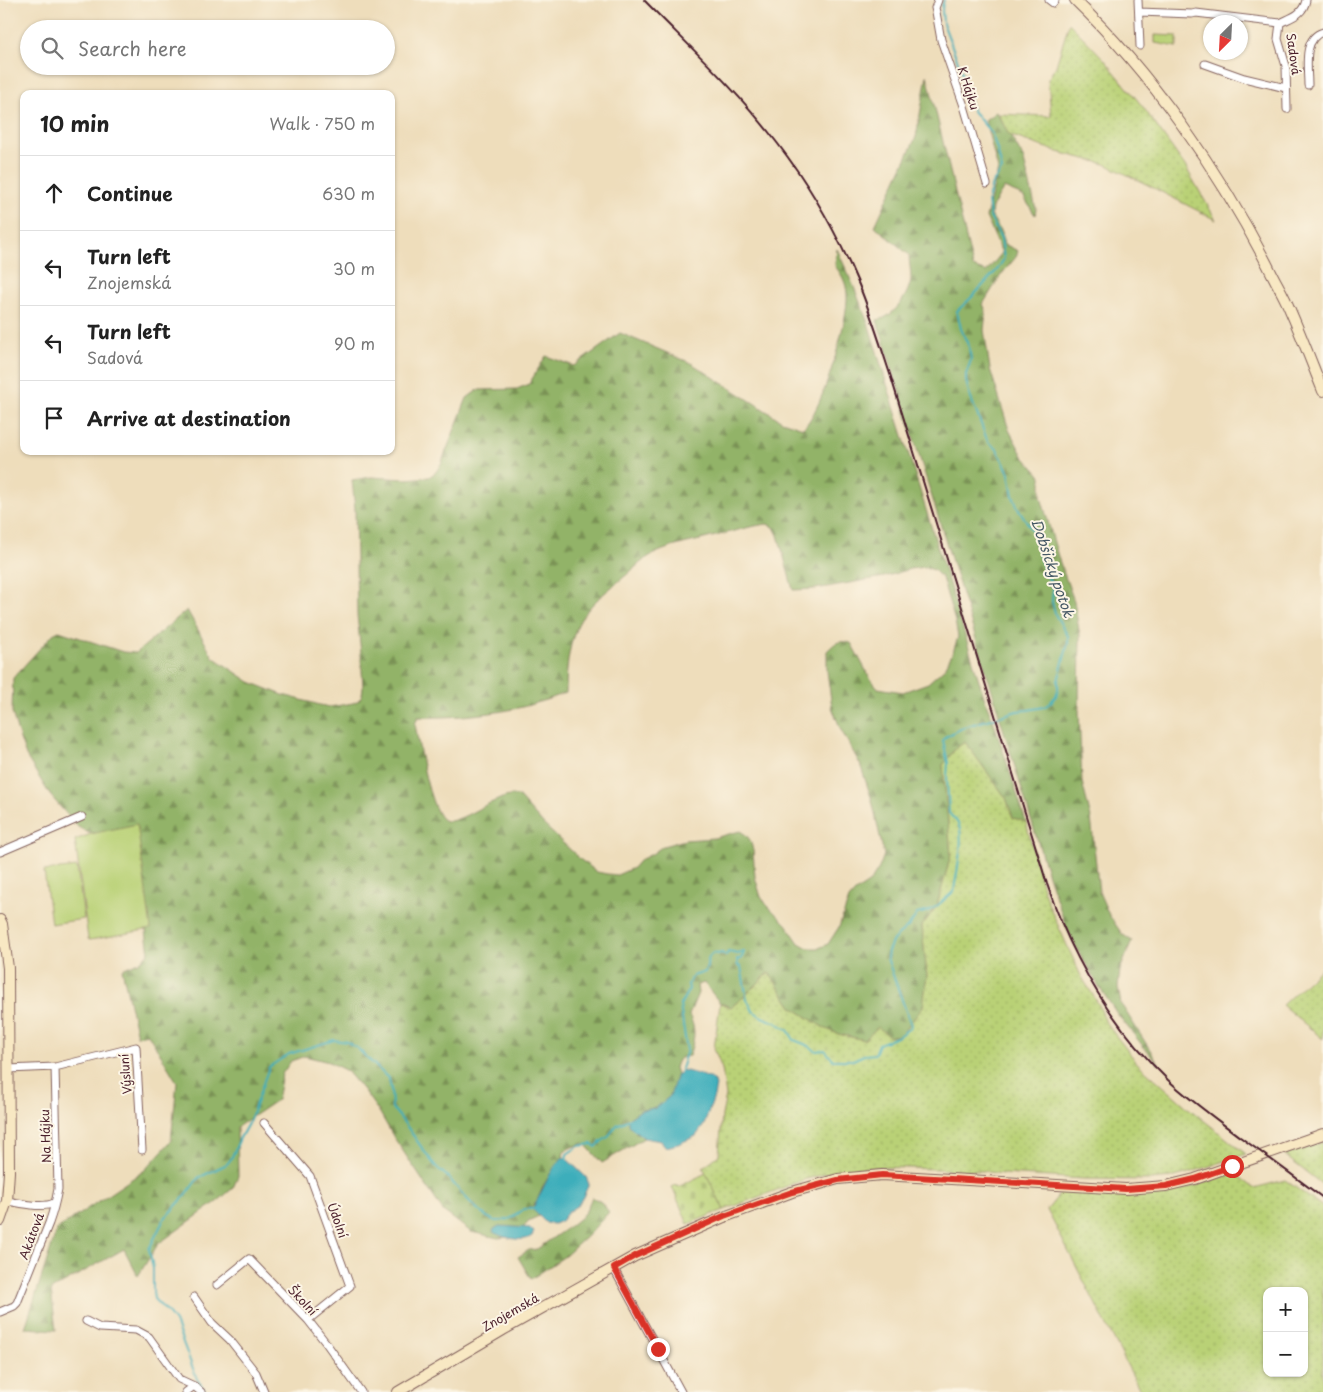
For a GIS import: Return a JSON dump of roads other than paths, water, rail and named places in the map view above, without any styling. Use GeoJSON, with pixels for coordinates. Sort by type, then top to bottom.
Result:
{"type":"FeatureCollection","features":[{"type":"Feature","properties":{"kind":"main road"},"geometry":{"type":"LineString","coordinates":[[1074,0],[1092,16],[1144,76],[1176,117],[1213,171],[1249,229],[1290,309],[1323,391]]}},
{"type":"Feature","properties":{"kind":"main road"},"geometry":{"type":"LineString","coordinates":[[0,920],[8,968],[5,1170],[7,1201],[0,1222]]}},
{"type":"Feature","properties":{"kind":"main road","name":"Znojemská"},"geometry":{"type":"LineString","coordinates":[[398,1392],[503,1330],[635,1256],[724,1216],[792,1192],[838,1180],[882,1175],[1126,1189],[1166,1186],[1195,1179],[1323,1134]]}},
{"type":"Feature","properties":{"kind":"street","name":"K Hájku"},"geometry":{"type":"LineString","coordinates":[[938,0],[935,8],[941,40],[964,106],[986,184]]}},
{"type":"Feature","properties":{"kind":"street"},"geometry":{"type":"LineString","coordinates":[[1049,0],[1052,3],[1056,0]]}},
{"type":"Feature","properties":{"kind":"street"},"geometry":{"type":"LineString","coordinates":[[1138,0],[1140,46]]}},
{"type":"Feature","properties":{"kind":"street"},"geometry":{"type":"LineString","coordinates":[[1280,23],[1300,12],[1306,0]]}},
{"type":"Feature","properties":{"kind":"street","name":"Sadová"},"geometry":{"type":"LineString","coordinates":[[1139,12],[1196,13],[1280,23],[1278,39],[1286,66],[1287,109]]}},
{"type":"Feature","properties":{"kind":"street"},"geometry":{"type":"LineString","coordinates":[[1308,85],[1310,43],[1318,34],[1323,32]]}},
{"type":"Feature","properties":{"kind":"street"},"geometry":{"type":"LineString","coordinates":[[1205,64],[1244,78],[1286,88]]}},
{"type":"Feature","properties":{"kind":"street"},"geometry":{"type":"LineString","coordinates":[[0,852],[82,817]]}},
{"type":"Feature","properties":{"kind":"street","name":"Výsluní"},"geometry":{"type":"LineString","coordinates":[[55,1067],[136,1047],[142,1150]]}},
{"type":"Feature","properties":{"kind":"street"},"geometry":{"type":"LineString","coordinates":[[8,1065],[55,1067]]}},
{"type":"Feature","properties":{"kind":"street","name":"Na Hájku"},"geometry":{"type":"LineString","coordinates":[[54,1203],[58,1189],[55,1067]]}},
{"type":"Feature","properties":{"kind":"street","name":"Údolní"},"geometry":{"type":"LineString","coordinates":[[264,1124],[310,1176],[350,1286],[308,1320]]}},
{"type":"Feature","properties":{"kind":"street","name":"Akátová"},"geometry":{"type":"LineString","coordinates":[[7,1201],[42,1206],[54,1203]]}},
{"type":"Feature","properties":{"kind":"street","name":"Akátová"},"geometry":{"type":"LineString","coordinates":[[0,1312],[17,1303],[49,1223],[54,1203]]}},
{"type":"Feature","properties":{"kind":"street","name":"Školní"},"geometry":{"type":"LineString","coordinates":[[217,1285],[249,1259],[308,1320],[361,1392]]}},
{"type":"Feature","properties":{"kind":"street"},"geometry":{"type":"LineString","coordinates":[[614,1268],[681,1392]]}},
{"type":"Feature","properties":{"kind":"street"},"geometry":{"type":"LineString","coordinates":[[194,1297],[212,1323],[230,1340],[256,1373],[264,1392]]}},
{"type":"Feature","properties":{"kind":"street"},"geometry":{"type":"LineString","coordinates":[[86,1321],[100,1328],[136,1330],[150,1337],[179,1379],[194,1386],[201,1392]]}},
{"type":"Feature","properties":{"kind":"street"},"geometry":{"type":"LineString","coordinates":[[186,1392],[194,1386]]}},
{"type":"Feature","properties":{"kind":"water"},"geometry":{"type":"Polygon","coordinates":[[[683,1070],[712,1079],[716,1085],[714,1097],[704,1125],[696,1136],[666,1147],[661,1141],[644,1138],[628,1125],[628,1119],[641,1110],[656,1108],[670,1096],[677,1074],[683,1070]]]}},
{"type":"Feature","properties":{"kind":"water"},"geometry":{"type":"Polygon","coordinates":[[[563,1157],[586,1177],[589,1184],[578,1205],[568,1212],[561,1221],[554,1224],[546,1223],[532,1209],[550,1175],[563,1157]]]}},
{"type":"Feature","properties":{"kind":"water"},"geometry":{"type":"Polygon","coordinates":[[[499,1226],[530,1228],[534,1232],[527,1239],[513,1239],[493,1232],[499,1226]]]}},
{"type":"Feature","properties":{"kind":"waterway","name":"Dobšický potok"},"geometry":{"type":"LineString","coordinates":[[682,1074],[681,1069],[687,1050],[680,1005],[689,989],[688,984],[693,976],[705,972],[707,959],[713,953],[722,953],[726,956],[728,952],[739,954],[743,951],[741,959],[737,959],[738,966],[741,967],[747,999],[753,1011],[788,1030],[794,1040],[816,1051],[825,1050],[833,1060],[853,1060],[864,1055],[875,1054],[879,1044],[897,1037],[910,1028],[911,1025],[887,958],[893,940],[909,926],[917,914],[929,911],[937,906],[954,890],[960,855],[961,835],[957,822],[949,813],[948,763],[943,740],[964,727],[1017,711],[1044,707],[1056,696],[1058,689],[1068,636],[1056,616],[1052,602],[1053,589],[1041,561],[1032,530],[1013,496],[1009,473],[997,449],[988,442],[966,381],[966,374],[971,360],[969,347],[961,329],[957,311],[997,270],[1004,259],[1001,238],[990,217],[988,200],[992,184],[1002,170],[992,134],[973,111],[962,72],[943,23],[942,8],[944,0]]}},
{"type":"Feature","properties":{"kind":"waterway","name":"Dobšický potok"},"geometry":{"type":"LineString","coordinates":[[206,1392],[197,1379],[175,1322],[154,1299],[153,1268],[149,1249],[164,1219],[186,1195],[198,1178],[227,1164],[231,1159],[250,1120],[269,1067],[289,1054],[334,1040],[347,1042],[357,1048],[389,1079],[392,1108],[436,1166],[479,1210],[491,1219],[504,1221],[524,1209],[534,1209]]}},
{"type":"Feature","properties":{"kind":"waterway","name":"Dobšický potok"},"geometry":{"type":"LineString","coordinates":[[566,1161],[567,1154],[579,1146],[592,1144],[596,1147],[607,1138],[617,1125],[629,1119]]}},
{"type":"Feature","properties":{"kind":"railway"},"geometry":{"type":"LineString","coordinates":[[644,0],[731,88],[778,144],[813,194],[851,266],[868,307],[890,374],[1047,884],[1068,938],[1095,989],[1129,1037],[1168,1080],[1212,1116],[1323,1198]]}}]}
